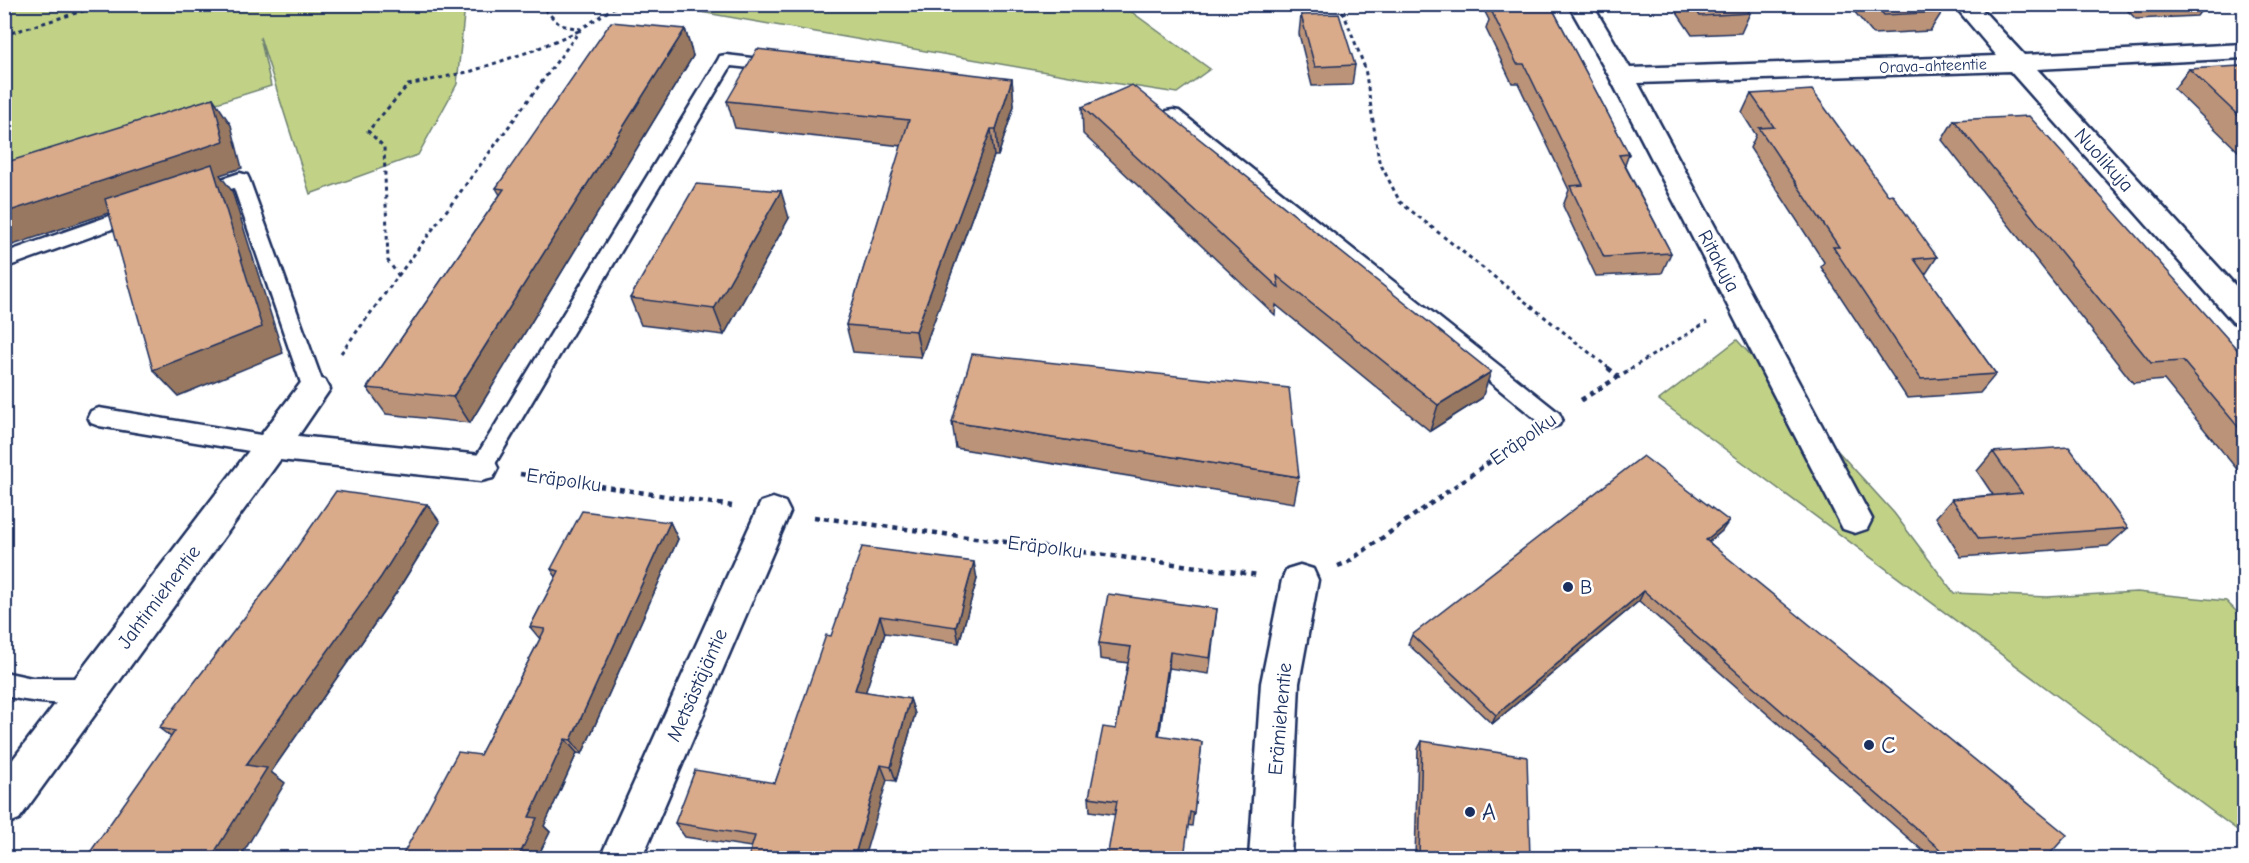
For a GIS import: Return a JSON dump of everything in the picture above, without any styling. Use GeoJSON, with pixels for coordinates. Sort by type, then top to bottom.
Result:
{"type":"FeatureCollection","features":[{"type":"Feature","properties":{"kind":"street","name":"Ritakuja"},"geometry":{"type":"LineString","coordinates":[[1580,4],[1622,76],[1855,519]]}},
{"type":"Feature","properties":{"kind":"street","name":"Nuolikuja"},"geometry":{"type":"LineString","coordinates":[[1964,4],[2244,314]]}},
{"type":"Feature","properties":{"kind":"street","name":"Orava-ahteentie"},"geometry":{"type":"LineString","coordinates":[[1622,76],[2016,63],[2244,51]]}},
{"type":"Feature","properties":{"kind":"street","name":"Jahtimiehentie"},"geometry":{"type":"LineString","coordinates":[[4,805],[314,389]]}},
{"type":"Feature","properties":{"kind":"street"},"geometry":{"type":"LineString","coordinates":[[273,446],[481,468]]}},
{"type":"Feature","properties":{"kind":"street","name":"Metsästäjäntie"},"geometry":{"type":"LineString","coordinates":[[621,858],[773,512]]}},
{"type":"Feature","properties":{"kind":"street","name":"Erämiehentie"},"geometry":{"type":"LineString","coordinates":[[1270,858],[1280,683],[1300,580]]}},
{"type":"Feature","properties":{"kind":"lane"},"geometry":{"type":"LineString","coordinates":[[481,468],[726,60],[798,68]]}},
{"type":"Feature","properties":{"kind":"lane"},"geometry":{"type":"LineString","coordinates":[[1173,115],[1551,419]]}},
{"type":"Feature","properties":{"kind":"lane"},"geometry":{"type":"LineString","coordinates":[[185,197],[240,179],[314,389]]}},
{"type":"Feature","properties":{"kind":"lane"},"geometry":{"type":"LineString","coordinates":[[4,261],[163,204]]}},
{"type":"Feature","properties":{"kind":"lane"},"geometry":{"type":"LineString","coordinates":[[99,417],[273,446]]}},
{"type":"Feature","properties":{"kind":"lane"},"geometry":{"type":"LineString","coordinates":[[4,684],[32,690],[88,690]]}},
{"type":"Feature","properties":{"kind":"path"},"geometry":{"type":"LineString","coordinates":[[4,35],[106,4]]}},
{"type":"Feature","properties":{"kind":"path"},"geometry":{"type":"LineString","coordinates":[[539,4],[560,25],[581,30]]}},
{"type":"Feature","properties":{"kind":"path"},"geometry":{"type":"LineString","coordinates":[[399,276],[388,261],[384,147],[368,130],[408,85],[472,71],[534,50],[581,30],[619,4]]}},
{"type":"Feature","properties":{"kind":"path"},"geometry":{"type":"LineString","coordinates":[[1340,4],[1365,68],[1379,161],[1400,202],[1618,376]]}},
{"type":"Feature","properties":{"kind":"path"},"geometry":{"type":"LineString","coordinates":[[314,389],[581,30]]}},
{"type":"Feature","properties":{"kind":"path","name":"Eräpolku"},"geometry":{"type":"LineString","coordinates":[[481,468],[773,512],[1300,580],[1348,562],[1551,419],[1740,302]]}},
{"type":"Feature","properties":{"kind":"green space"},"geometry":{"type":"Polygon","coordinates":[[[5,5],[465,5],[457,84],[418,155],[310,194],[260,37],[271,86],[5,169],[5,5]]]}},
{"type":"Feature","properties":{"kind":"green space"},"geometry":{"type":"Polygon","coordinates":[[[660,5],[1122,5],[1210,69],[1177,93],[660,5]]]}},
{"type":"Feature","properties":{"kind":"green space"},"geometry":{"type":"Polygon","coordinates":[[[1737,340],[1894,513],[1954,593],[2047,597],[2137,592],[2226,601],[2244,619],[2244,835],[1659,400],[1737,340]]]}},
{"type":"Feature","properties":{"kind":"building"},"geometry":{"type":"Polygon","coordinates":[[[1496,4],[1550,4],[1629,154],[1619,155],[1671,253],[1604,257],[1570,186],[1583,185],[1524,64],[1517,64],[1491,10],[1498,10],[1496,4]]]}},
{"type":"Feature","properties":{"kind":"building"},"geometry":{"type":"Polygon","coordinates":[[[1692,4],[1743,4],[1750,13],[1700,16],[1692,4]]]}},
{"type":"Feature","properties":{"kind":"building"},"geometry":{"type":"Polygon","coordinates":[[[1875,4],[1935,4],[1942,12],[1884,15],[1875,4]]]}},
{"type":"Feature","properties":{"kind":"building"},"geometry":{"type":"Polygon","coordinates":[[[1339,14],[1355,65],[1315,67],[1301,15],[1339,14]]]}},
{"type":"Feature","properties":{"kind":"building"},"geometry":{"type":"Polygon","coordinates":[[[611,22],[685,29],[453,397],[367,388],[504,189],[496,188],[611,22]]]}},
{"type":"Feature","properties":{"kind":"building"},"geometry":{"type":"Polygon","coordinates":[[[757,49],[1012,79],[996,129],[991,129],[916,331],[846,325],[909,120],[727,101],[757,49]]]}},
{"type":"Feature","properties":{"kind":"building"},"geometry":{"type":"Polygon","coordinates":[[[2240,66],[2244,70],[2244,121],[2189,69],[2240,66]]]}},
{"type":"Feature","properties":{"kind":"building"},"geometry":{"type":"Polygon","coordinates":[[[1132,85],[1491,372],[1438,405],[1277,276],[1279,288],[1082,107],[1132,85]]]}},
{"type":"Feature","properties":{"kind":"building"},"geometry":{"type":"Polygon","coordinates":[[[1812,90],[1888,195],[1892,194],[1937,257],[1914,259],[1996,374],[1921,379],[1833,247],[1839,247],[1759,128],[1774,127],[1751,94],[1812,90]]]}},
{"type":"Feature","properties":{"kind":"building"},"geometry":{"type":"Polygon","coordinates":[[[213,98],[224,141],[4,213],[4,163],[213,98]]]}},
{"type":"Feature","properties":{"kind":"building"},"geometry":{"type":"Polygon","coordinates":[[[2029,116],[2244,357],[2244,434],[2183,361],[2151,363],[1954,120],[2029,116]]]}},
{"type":"Feature","properties":{"kind":"building"},"geometry":{"type":"Polygon","coordinates":[[[212,164],[262,327],[153,370],[105,199],[212,164]]]}},
{"type":"Feature","properties":{"kind":"building"},"geometry":{"type":"Polygon","coordinates":[[[696,184],[781,191],[714,309],[630,298],[696,184]]]}},
{"type":"Feature","properties":{"kind":"building"},"geometry":{"type":"Polygon","coordinates":[[[972,354],[1289,388],[1299,477],[952,422],[972,354]]]}},
{"type":"Feature","properties":{"kind":"building"},"geometry":{"type":"Polygon","coordinates":[[[2069,447],[2128,528],[1979,539],[1952,499],[2022,493],[1993,452],[2069,447]]]}},
{"type":"Feature","properties":{"kind":"building"},"geometry":{"type":"Polygon","coordinates":[[[1643,456],[1729,521],[1706,540],[2067,835],[2046,858],[1950,858],[1644,591],[1496,715],[1412,635],[1643,456]]]}},
{"type":"Feature","properties":{"kind":"building"},"geometry":{"type":"Polygon","coordinates":[[[336,491],[427,504],[381,577],[246,765],[267,768],[211,858],[86,858],[175,731],[159,728],[282,569],[336,491]]]}},
{"type":"Feature","properties":{"kind":"building"},"geometry":{"type":"Polygon","coordinates":[[[582,511],[670,522],[571,740],[565,739],[529,817],[537,818],[518,858],[401,858],[458,752],[480,755],[545,629],[530,627],[559,571],[551,569],[582,511]]]}},
{"type":"Feature","properties":{"kind":"building"},"geometry":{"type":"Polygon","coordinates":[[[862,547],[974,562],[956,627],[880,616],[855,690],[910,699],[891,767],[881,765],[854,858],[748,858],[755,836],[675,823],[695,770],[775,783],[826,635],[831,636],[862,547]]]}},
{"type":"Feature","properties":{"kind":"building"},"geometry":{"type":"Polygon","coordinates":[[[1108,594],[1217,609],[1210,658],[1170,652],[1158,735],[1202,742],[1194,813],[1190,812],[1184,858],[1107,858],[1117,801],[1089,797],[1103,727],[1116,729],[1131,647],[1099,643],[1108,594]]]}},
{"type":"Feature","properties":{"kind":"building","name":"A"},"geometry":{"type":"Polygon","coordinates":[[[1422,741],[1527,757],[1530,858],[1419,858],[1422,741]]]}},
{"type":"Feature","properties":{"kind":"place","name":"B"},"geometry":{"type":"Point","coordinates":[1568,587]}},
{"type":"Feature","properties":{"kind":"place","name":"C"},"geometry":{"type":"Point","coordinates":[1869,745]}},
{"type":"Feature","properties":{"kind":"place","name":"A"},"geometry":{"type":"Point","coordinates":[1470,812]}}]}
